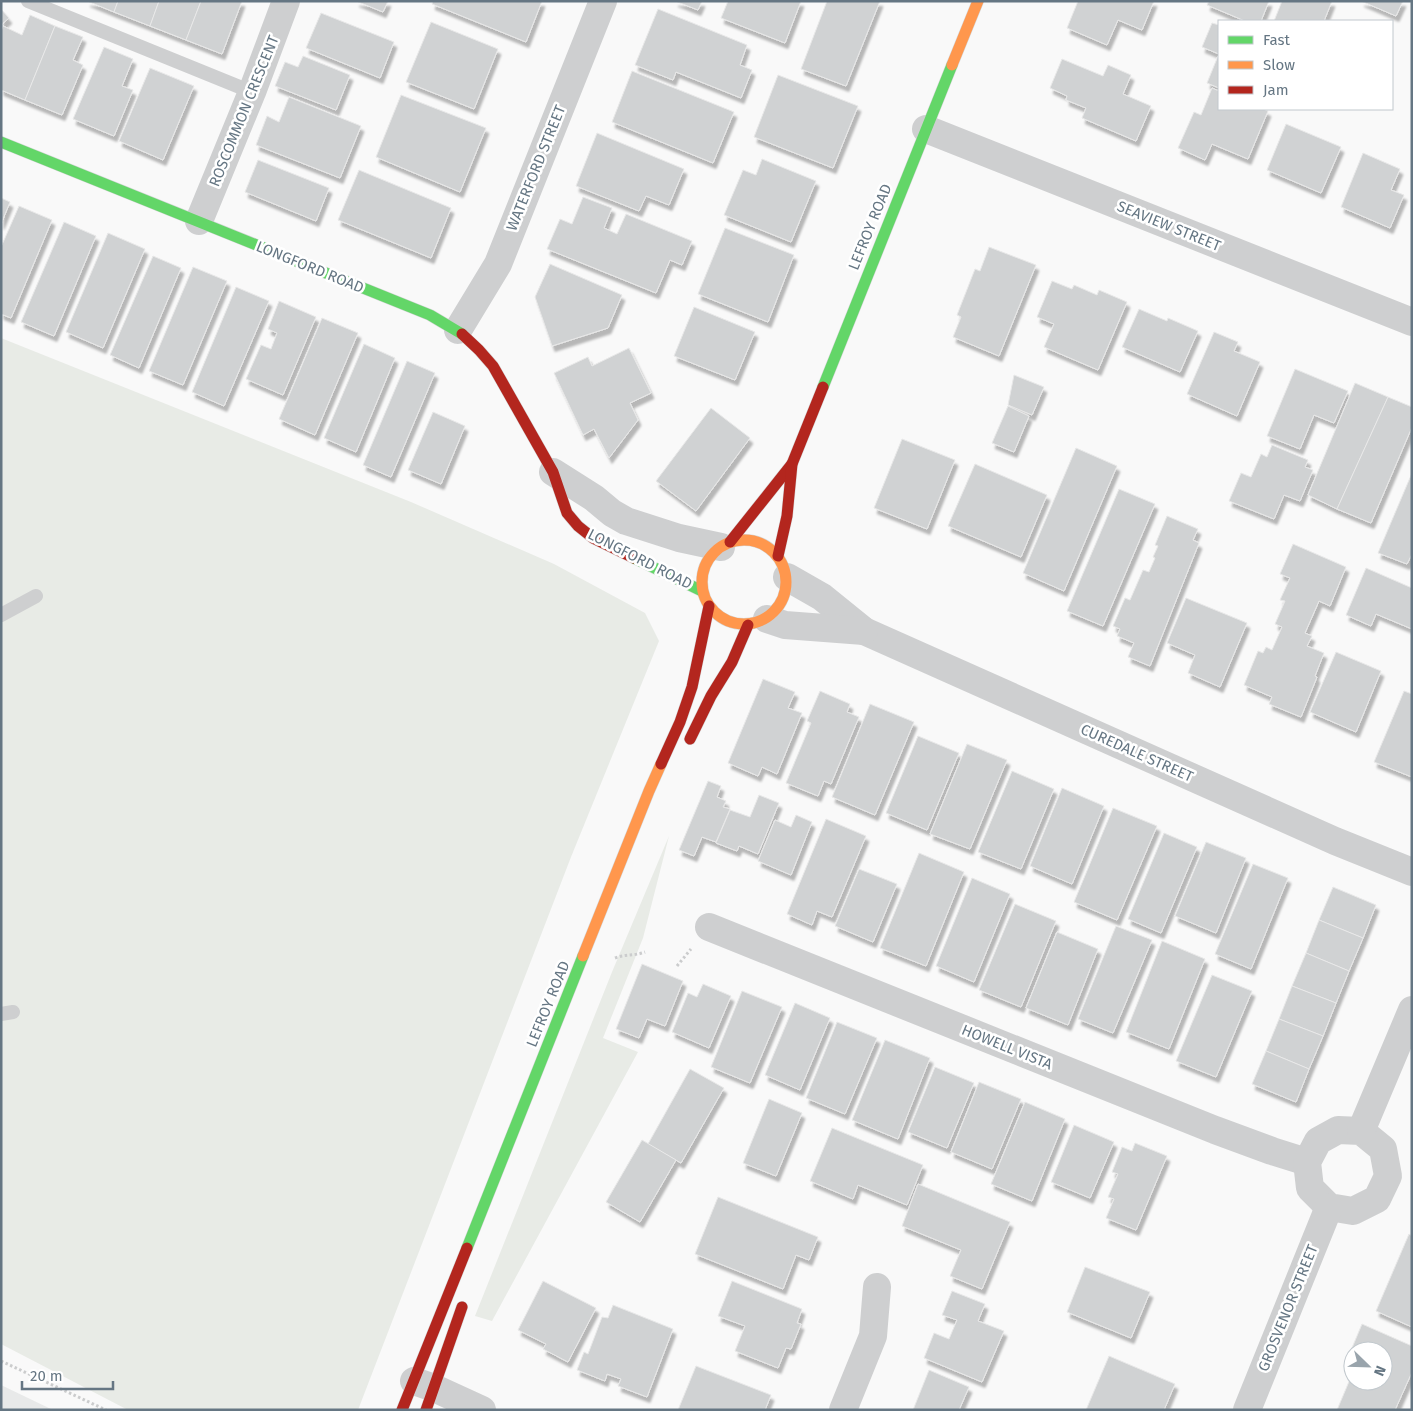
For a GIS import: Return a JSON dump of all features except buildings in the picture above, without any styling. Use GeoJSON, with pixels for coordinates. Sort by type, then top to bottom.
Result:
{"type":"FeatureCollection","features":[{"type":"Feature","properties":{"kind":"street","name":"ROSCOMMON CRESCENT"},"geometry":{"type":"LineString","coordinates":[[199,221],[252,92],[286,1]]}},
{"type":"Feature","properties":{"kind":"street","name":"WATERFORD STREET"},"geometry":{"type":"LineString","coordinates":[[458,330],[498,264],[603,1]]}},
{"type":"Feature","properties":{"kind":"street","name":"LEFROY ROAD"},"geometry":{"type":"LineString","coordinates":[[686,747],[711,696],[758,622],[776,611],[783,601],[782,567],[792,464],[978,1]]}},
{"type":"Feature","properties":{"kind":"street","name":"SEAVIEW STREET"},"geometry":{"type":"LineString","coordinates":[[926,129],[1412,322]]}},
{"type":"Feature","properties":{"kind":"street","name":"LONGFORD ROAD"},"geometry":{"type":"LineString","coordinates":[[1,142],[430,315],[458,330],[483,353],[493,366],[553,472],[566,513],[578,526],[593,538],[702,591]]}},
{"type":"Feature","properties":{"kind":"street","name":"LEFROY ROAD"},"geometry":{"type":"LineString","coordinates":[[702,591],[705,566],[712,555],[725,544],[792,464]]}},
{"type":"Feature","properties":{"kind":"street","name":"LONGFORD ROAD"},"geometry":{"type":"LineString","coordinates":[[553,472],[626,521],[679,538],[725,544]]}},
{"type":"Feature","properties":{"kind":"street"},"geometry":{"type":"LineString","coordinates":[[725,544],[743,540],[757,542],[769,547],[782,567]]}},
{"type":"Feature","properties":{"kind":"street","name":"CUREDALE STREET"},"geometry":{"type":"LineString","coordinates":[[782,567],[864,631],[1334,841],[1412,872]]}},
{"type":"Feature","properties":{"kind":"street"},"geometry":{"type":"LineString","coordinates":[[702,591],[709,606],[716,615],[726,621],[737,625],[758,622]]}},
{"type":"Feature","properties":{"kind":"street","name":"LEFROY ROAD"},"geometry":{"type":"LineString","coordinates":[[425,1393],[649,791],[674,737],[689,697],[709,606]]}},
{"type":"Feature","properties":{"kind":"street","name":"CUREDALE STREET"},"geometry":{"type":"LineString","coordinates":[[758,622],[864,631]]}},
{"type":"Feature","properties":{"kind":"street","name":"HOWELL VISTA"},"geometry":{"type":"LineString","coordinates":[[709,927],[1215,1130],[1307,1162]]}},
{"type":"Feature","properties":{"kind":"street"},"geometry":{"type":"LineString","coordinates":[[1361,1131],[1412,1010]]}},
{"type":"Feature","properties":{"kind":"street"},"geometry":{"type":"LineString","coordinates":[[1338,1130],[1361,1131],[1383,1149],[1400,1178],[1377,1199],[1353,1211],[1329,1207],[1310,1188],[1307,1162],[1318,1141],[1338,1130]]}},
{"type":"Feature","properties":{"kind":"street","name":"GROSVENOR STREET"},"geometry":{"type":"LineString","coordinates":[[1247,1410],[1329,1207]]}},
{"type":"Feature","properties":{"kind":"street"},"geometry":{"type":"LineString","coordinates":[[843,1410],[873,1336],[877,1287]]}},
{"type":"Feature","properties":{"kind":"street","name":"LEFROY ROAD"},"geometry":{"type":"LineString","coordinates":[[402,1410],[425,1393],[466,1296]]}},
{"type":"Feature","properties":{"kind":"street"},"geometry":{"type":"LineString","coordinates":[[425,1393],[482,1410]]}},
{"type":"Feature","properties":{"kind":"lane"},"geometry":{"type":"LineString","coordinates":[[28,1],[252,92]]}},
{"type":"Feature","properties":{"kind":"lane"},"geometry":{"type":"LineString","coordinates":[[1,615],[36,596]]}},
{"type":"Feature","properties":{"kind":"path"},"geometry":{"type":"LineString","coordinates":[[1,1361],[106,1410]]}},
{"type":"Feature","properties":{"kind":"shaded area"},"geometry":{"type":"Polygon","coordinates":[[[1,338],[411,502],[554,564],[645,613],[659,641],[571,857],[358,1410],[128,1410],[1,1344],[1,338]]]}},
{"type":"Feature","properties":{"kind":"shaded area"},"geometry":{"type":"Polygon","coordinates":[[[669,836],[643,938],[603,1038],[638,1052],[492,1321],[475,1316],[612,972],[669,836]]]}},
{"type":"Feature","properties":{"kind":"shaded area"},"geometry":{"type":"Polygon","coordinates":[[[1,1385],[53,1410],[1,1410],[1,1385]]]}},
{"type":"Feature","properties":{"kind":"traffic: fast"},"geometry":{"type":"LineString","coordinates":[[823,387],[952,65]]}},
{"type":"Feature","properties":{"kind":"traffic: fast"},"geometry":{"type":"LineString","coordinates":[[1,142],[430,315],[462,334]]}},
{"type":"Feature","properties":{"kind":"traffic: fast"},"geometry":{"type":"LineString","coordinates":[[634,558],[702,591]]}},
{"type":"Feature","properties":{"kind":"traffic: fast"},"geometry":{"type":"LineString","coordinates":[[467,1248],[583,956]]}},
{"type":"Feature","properties":{"kind":"traffic: slow"},"geometry":{"type":"LineString","coordinates":[[952,65],[978,1]]}},
{"type":"Feature","properties":{"kind":"traffic: slow"},"geometry":{"type":"LineString","coordinates":[[736,540],[752,540],[768,547],[779,558],[786,574],[786,582],[783,598],[774,612],[768,617],[752,624],[736,624],[720,617],[709,606],[702,590],[702,574],[709,558],[720,547],[736,540]]}},
{"type":"Feature","properties":{"kind":"traffic: slow"},"geometry":{"type":"LineString","coordinates":[[583,956],[661,764]]}},
{"type":"Feature","properties":{"kind":"traffic: jam"},"geometry":{"type":"LineString","coordinates":[[462,334],[493,366],[553,472],[567,513],[578,526],[593,538],[634,558]]}},
{"type":"Feature","properties":{"kind":"traffic: jam"},"geometry":{"type":"LineString","coordinates":[[778,556],[787,516],[792,464],[823,387]]}},
{"type":"Feature","properties":{"kind":"traffic: jam"},"geometry":{"type":"LineString","coordinates":[[730,542],[792,464]]}},
{"type":"Feature","properties":{"kind":"traffic: jam"},"geometry":{"type":"LineString","coordinates":[[661,764],[680,722],[692,687],[709,606]]}},
{"type":"Feature","properties":{"kind":"traffic: jam"},"geometry":{"type":"LineString","coordinates":[[690,739],[711,696],[732,662],[748,625]]}},
{"type":"Feature","properties":{"kind":"traffic: jam"},"geometry":{"type":"LineString","coordinates":[[402,1410],[467,1248]]}},
{"type":"Feature","properties":{"kind":"traffic: jam"},"geometry":{"type":"LineString","coordinates":[[426,1410],[462,1307]]}}]}
